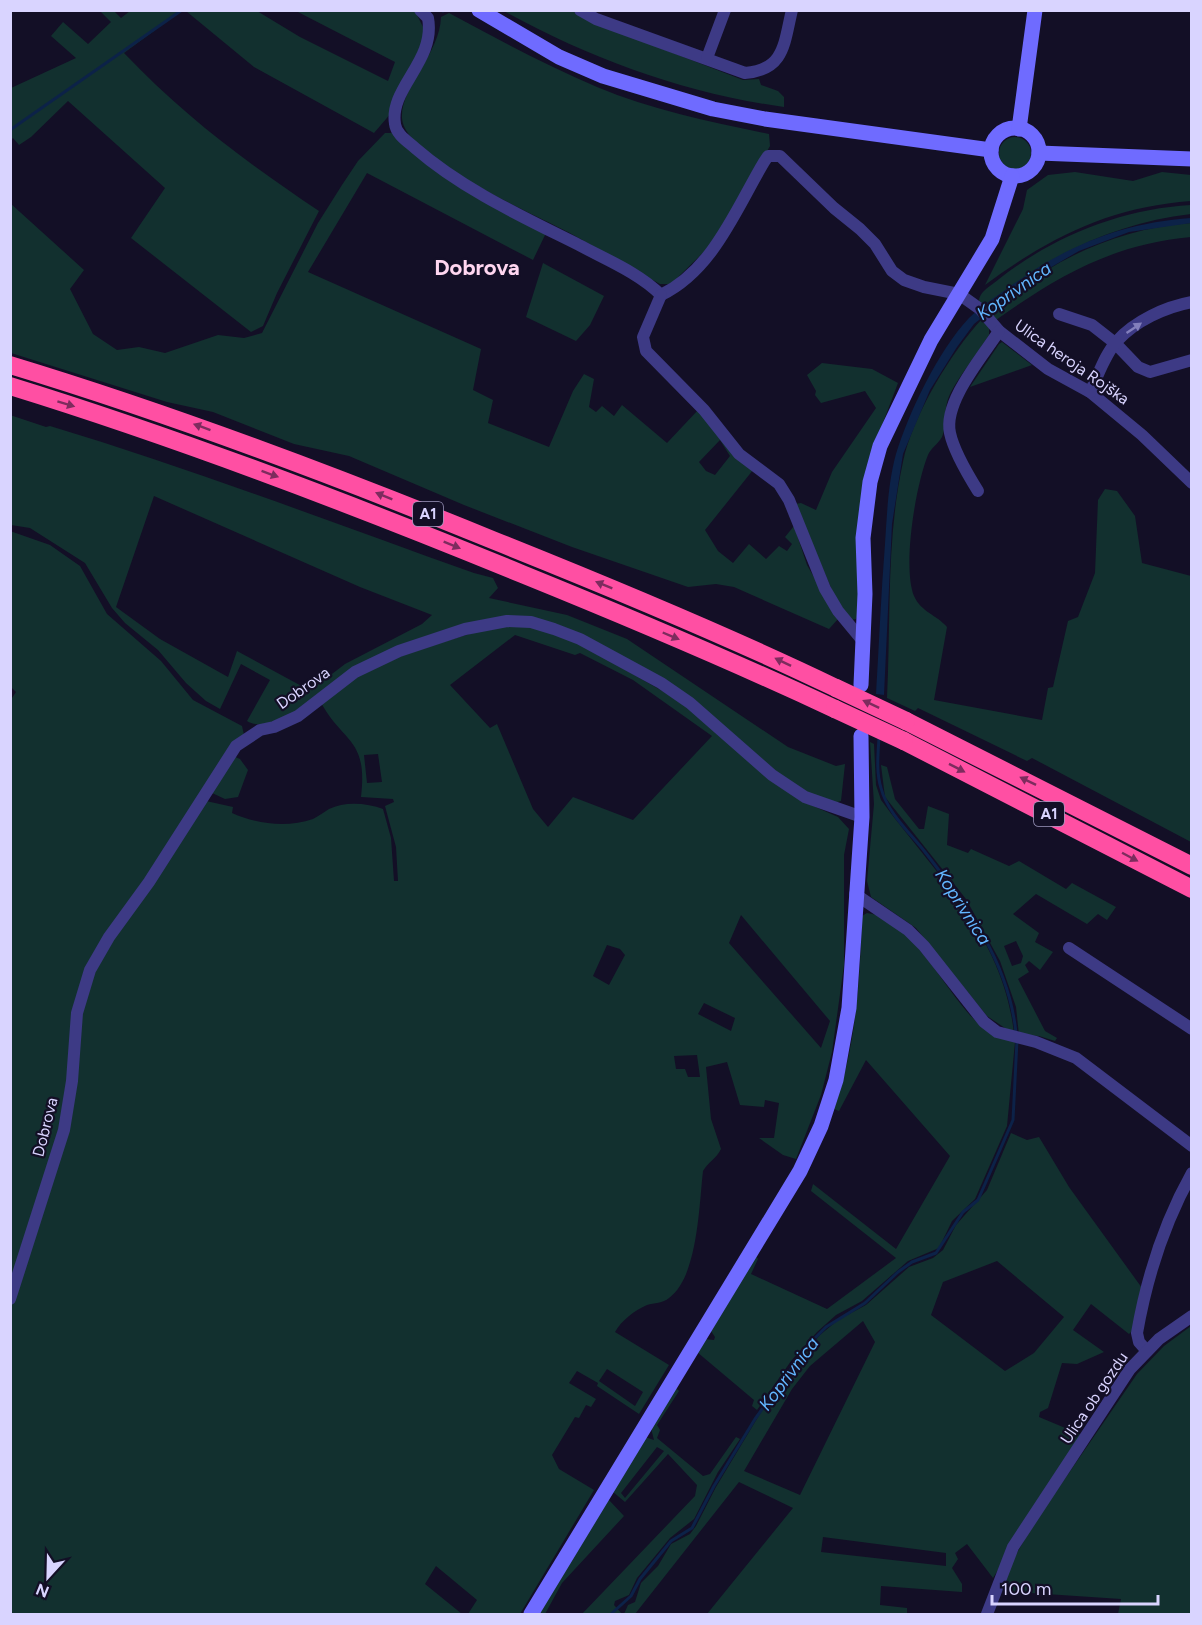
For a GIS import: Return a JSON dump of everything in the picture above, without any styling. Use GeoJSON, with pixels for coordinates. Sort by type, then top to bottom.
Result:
{"type":"FeatureCollection","features":[{"type":"Feature","properties":{"kind":"highway","name":"A1"},"geometry":{"type":"LineString","coordinates":[[10,365],[140,405],[293,460],[757,650],[906,721],[1191,866]]}},
{"type":"Feature","properties":{"kind":"highway","name":"A1"},"geometry":{"type":"LineString","coordinates":[[10,386],[133,424],[443,541],[748,669],[904,741],[1191,889]]}},
{"type":"Feature","properties":{"kind":"street"},"geometry":{"type":"LineString","coordinates":[[420,10],[428,18],[429,44],[396,105],[394,126],[399,135],[441,170],[610,261],[652,286],[661,295]]}},
{"type":"Feature","properties":{"kind":"street"},"geometry":{"type":"LineString","coordinates":[[479,10],[559,57],[592,71],[713,109],[765,119],[991,150]]}},
{"type":"Feature","properties":{"kind":"street"},"geometry":{"type":"LineString","coordinates":[[580,10],[596,19],[745,73],[762,72],[771,67],[779,56],[792,10]]}},
{"type":"Feature","properties":{"kind":"street"},"geometry":{"type":"LineString","coordinates":[[707,58],[725,10]]}},
{"type":"Feature","properties":{"kind":"street"},"geometry":{"type":"LineString","coordinates":[[1019,129],[1035,10]]}},
{"type":"Feature","properties":{"kind":"street"},"geometry":{"type":"LineString","coordinates":[[1019,129],[1031,134],[1039,153],[1034,168],[1020,176],[1012,176],[1005,174],[994,164],[991,150],[998,136],[1004,131],[1019,129]]}},
{"type":"Feature","properties":{"kind":"street"},"geometry":{"type":"LineString","coordinates":[[1039,153],[1191,159]]}},
{"type":"Feature","properties":{"kind":"street"},"geometry":{"type":"LineString","coordinates":[[862,640],[838,611],[825,589],[794,510],[779,484],[739,453],[704,410],[646,351],[643,344],[649,321],[661,295],[680,283],[716,245],[733,221],[764,162],[768,156],[773,155],[786,159],[834,208],[860,229],[874,244],[892,272],[924,288],[959,294]]}},
{"type":"Feature","properties":{"kind":"street"},"geometry":{"type":"LineString","coordinates":[[861,685],[863,538],[870,482],[880,446],[914,372],[992,239],[1012,176]]}},
{"type":"Feature","properties":{"kind":"street","name":"Ulica heroja Rojška"},"geometry":{"type":"LineString","coordinates":[[959,294],[980,309],[997,328],[1048,369],[1090,392],[1142,435],[1191,483]]}},
{"type":"Feature","properties":{"kind":"street"},"geometry":{"type":"LineString","coordinates":[[1090,392],[1115,343],[1160,311],[1191,302]]}},
{"type":"Feature","properties":{"kind":"street"},"geometry":{"type":"LineString","coordinates":[[1059,314],[1092,325],[1115,343],[1138,367],[1150,372],[1191,360]]}},
{"type":"Feature","properties":{"kind":"street"},"geometry":{"type":"LineString","coordinates":[[978,492],[950,432],[951,411],[962,386],[997,328]]}},
{"type":"Feature","properties":{"kind":"street","name":"Dobrova"},"geometry":{"type":"LineString","coordinates":[[10,1299],[64,1130],[72,1081],[77,1013],[90,970],[109,937],[149,882],[236,746],[247,737],[298,716],[355,672],[399,651],[465,629],[507,621],[531,622],[580,639],[661,683],[690,703],[772,775],[805,797],[862,817]]}},
{"type":"Feature","properties":{"kind":"street"},"geometry":{"type":"LineString","coordinates":[[531,1614],[800,1171],[821,1126],[841,1057],[854,948],[855,894],[862,817],[861,736]]}},
{"type":"Feature","properties":{"kind":"street"},"geometry":{"type":"LineString","coordinates":[[855,894],[897,920],[924,946],[984,1022],[997,1032],[1036,1042],[1076,1058],[1191,1146]]}},
{"type":"Feature","properties":{"kind":"street"},"geometry":{"type":"LineString","coordinates":[[1069,948],[1191,1029]]}},
{"type":"Feature","properties":{"kind":"street"},"geometry":{"type":"LineString","coordinates":[[1147,1351],[1139,1341],[1137,1333],[1148,1277],[1178,1197],[1191,1173]]}},
{"type":"Feature","properties":{"kind":"street","name":"Ulica ob gozdu"},"geometry":{"type":"LineString","coordinates":[[987,1614],[1013,1547],[1130,1369],[1147,1351],[1191,1316]]}},
{"type":"Feature","properties":{"kind":"green space"},"geometry":{"type":"Polygon","coordinates":[[[100,11],[114,11],[121,18],[130,11],[181,11],[124,53],[170,98],[217,138],[319,211],[277,293],[263,326],[251,332],[131,238],[165,188],[68,101],[31,137],[19,145],[13,138],[11,140],[11,88],[76,58],[51,36],[63,22],[88,44],[111,22],[100,11]]]}},
{"type":"Feature","properties":{"kind":"green space"},"geometry":{"type":"Polygon","coordinates":[[[186,11],[257,11],[300,37],[388,81],[395,62],[296,11],[415,11],[426,33],[392,112],[374,133],[254,67],[186,11]]]}},
{"type":"Feature","properties":{"kind":"green space"},"geometry":{"type":"Polygon","coordinates":[[[504,11],[572,11],[593,22],[743,80],[759,79],[761,85],[778,91],[784,97],[784,107],[710,93],[639,72],[570,44],[504,11]]]}},
{"type":"Feature","properties":{"kind":"green space"},"geometry":{"type":"Polygon","coordinates":[[[449,13],[540,61],[618,95],[682,115],[769,134],[770,146],[714,242],[671,284],[660,284],[568,232],[501,199],[446,167],[408,134],[402,118],[407,95],[434,44],[441,17],[449,13]]]}},
{"type":"Feature","properties":{"kind":"green space"},"geometry":{"type":"Polygon","coordinates":[[[385,133],[393,133],[546,233],[533,260],[367,173],[308,272],[481,349],[473,390],[493,400],[488,423],[549,447],[573,391],[584,374],[594,379],[589,407],[596,412],[602,406],[614,416],[622,405],[667,443],[699,409],[753,470],[705,530],[718,551],[733,563],[749,544],[766,559],[779,546],[787,551],[792,544],[785,537],[794,526],[807,565],[838,619],[829,629],[734,587],[716,584],[688,587],[572,547],[464,505],[349,456],[294,444],[213,412],[167,402],[11,353],[10,203],[84,270],[70,289],[93,334],[117,350],[139,347],[165,353],[218,335],[244,338],[262,333],[318,223],[358,161],[385,133]],[[720,440],[699,462],[706,471],[715,475],[730,456],[720,440]]]}},
{"type":"Feature","properties":{"kind":"green space"},"geometry":{"type":"Polygon","coordinates":[[[1015,137],[1026,142],[1031,153],[1026,164],[1015,169],[1004,164],[999,153],[1004,142],[1015,137]]]}},
{"type":"Feature","properties":{"kind":"green space"},"geometry":{"type":"Polygon","coordinates":[[[1075,172],[1133,181],[1162,172],[1191,175],[1191,201],[1134,210],[1082,227],[1033,252],[985,285],[1023,209],[1027,190],[1048,175],[1075,172]]]}},
{"type":"Feature","properties":{"kind":"green space"},"geometry":{"type":"Polygon","coordinates":[[[1191,205],[1191,214],[1134,225],[1107,234],[1055,258],[1006,289],[983,307],[979,303],[983,292],[999,279],[1042,250],[1065,238],[1089,227],[1139,212],[1191,205]]]}},
{"type":"Feature","properties":{"kind":"green space"},"geometry":{"type":"Polygon","coordinates":[[[1191,223],[1191,237],[1136,247],[1111,255],[1064,276],[996,320],[989,313],[1034,278],[1082,251],[1135,232],[1191,223]]]}},
{"type":"Feature","properties":{"kind":"green space"},"geometry":{"type":"Polygon","coordinates":[[[543,263],[604,296],[590,325],[576,341],[526,317],[543,263]]]}},
{"type":"Feature","properties":{"kind":"green space"},"geometry":{"type":"Polygon","coordinates":[[[982,319],[989,327],[989,335],[948,398],[944,432],[929,453],[923,468],[912,525],[909,565],[914,596],[925,610],[947,627],[934,700],[1042,720],[1048,688],[1053,687],[1068,621],[1078,617],[1095,573],[1098,500],[1105,489],[1117,491],[1135,516],[1142,563],[1191,576],[1191,842],[1032,758],[1027,761],[918,708],[915,711],[887,698],[894,520],[903,462],[915,425],[934,386],[958,349],[982,319]]]}},
{"type":"Feature","properties":{"kind":"green space"},"geometry":{"type":"Polygon","coordinates":[[[1002,342],[1032,365],[970,387],[999,344],[1002,342]]]}},
{"type":"Feature","properties":{"kind":"green space"},"geometry":{"type":"Polygon","coordinates":[[[822,363],[872,369],[898,383],[873,449],[858,613],[856,619],[851,620],[835,597],[795,504],[801,503],[816,510],[832,472],[876,408],[865,391],[821,403],[807,375],[822,363]]]}},
{"type":"Feature","properties":{"kind":"green space"},"geometry":{"type":"Polygon","coordinates":[[[10,415],[157,460],[493,578],[498,588],[489,598],[567,615],[627,639],[788,747],[836,766],[845,764],[841,801],[834,803],[812,796],[772,769],[699,705],[573,631],[553,623],[533,619],[494,619],[435,634],[369,661],[309,704],[291,714],[259,724],[247,721],[270,680],[241,664],[220,709],[206,701],[186,683],[158,650],[125,623],[112,608],[85,563],[30,528],[11,525],[10,415]],[[154,496],[116,607],[160,639],[228,677],[237,651],[307,689],[315,687],[345,664],[422,624],[432,615],[360,587],[154,496]]]}},
{"type":"Feature","properties":{"kind":"green space"},"geometry":{"type":"Polygon","coordinates":[[[10,531],[50,545],[80,566],[107,614],[161,661],[193,700],[242,726],[244,735],[233,756],[240,759],[248,770],[238,797],[225,799],[212,793],[206,801],[233,807],[232,813],[241,817],[272,824],[303,822],[335,806],[349,804],[370,805],[383,809],[391,838],[394,881],[398,881],[396,847],[385,806],[394,802],[393,799],[361,797],[361,763],[357,752],[320,701],[350,680],[410,652],[496,626],[534,627],[575,641],[678,700],[802,801],[838,817],[849,829],[844,855],[844,965],[832,1052],[821,1095],[796,1159],[783,1155],[759,1138],[774,1138],[779,1103],[765,1100],[764,1107],[740,1105],[727,1062],[706,1067],[711,1119],[721,1149],[703,1171],[698,1221],[686,1274],[679,1288],[669,1298],[638,1310],[615,1332],[669,1365],[639,1414],[597,1386],[598,1383],[577,1371],[569,1383],[596,1399],[591,1407],[586,1405],[579,1418],[575,1417],[552,1455],[559,1469],[594,1490],[520,1614],[468,1614],[477,1600],[436,1566],[425,1584],[462,1614],[11,1614],[10,701],[16,692],[10,686],[10,531]],[[515,635],[450,685],[490,728],[497,724],[533,809],[548,827],[573,797],[633,820],[712,736],[633,680],[580,653],[575,655],[515,635]],[[378,754],[364,755],[367,783],[382,782],[378,754]],[[741,915],[729,943],[821,1048],[830,1021],[741,915]],[[607,945],[593,976],[609,985],[625,955],[620,949],[607,945]],[[704,1003],[698,1014],[731,1031],[735,1018],[704,1003]],[[697,1055],[674,1056],[676,1069],[685,1069],[688,1077],[700,1077],[697,1055]],[[607,1369],[599,1381],[635,1406],[643,1392],[607,1369]]]}},
{"type":"Feature","properties":{"kind":"green space"},"geometry":{"type":"Polygon","coordinates":[[[870,742],[874,744],[876,785],[881,800],[945,881],[982,937],[997,967],[1008,999],[1014,1034],[987,1016],[916,928],[871,897],[867,881],[874,804],[870,742]]]}},
{"type":"Feature","properties":{"kind":"green space"},"geometry":{"type":"Polygon","coordinates":[[[881,765],[887,767],[895,799],[919,829],[924,829],[928,806],[949,814],[947,845],[968,853],[971,849],[1009,866],[1019,861],[1066,889],[1072,883],[1116,907],[1107,920],[1098,914],[1087,924],[1036,894],[1013,914],[1039,933],[1035,942],[1053,952],[1040,970],[1029,961],[1025,965],[1029,972],[1018,979],[1045,1031],[1057,1038],[1055,1041],[1039,1036],[1019,1035],[1016,1007],[1000,961],[966,899],[885,797],[881,765]],[[1016,941],[1004,946],[1012,966],[1021,963],[1023,956],[1016,941]]]}},
{"type":"Feature","properties":{"kind":"green space"},"geometry":{"type":"Polygon","coordinates":[[[867,913],[883,918],[899,928],[978,1023],[1015,1042],[1007,1126],[975,1199],[952,1221],[939,1248],[908,1261],[862,1301],[836,1315],[791,1361],[757,1410],[752,1406],[754,1400],[697,1352],[705,1339],[714,1340],[715,1337],[711,1331],[756,1256],[758,1259],[751,1274],[827,1309],[896,1258],[811,1191],[813,1184],[896,1249],[950,1156],[866,1060],[839,1111],[834,1109],[852,1038],[856,1014],[862,916],[867,913]]]}},
{"type":"Feature","properties":{"kind":"green space"},"geometry":{"type":"Polygon","coordinates":[[[1011,1133],[1027,1140],[1039,1137],[1069,1187],[1142,1288],[1132,1331],[1129,1334],[1091,1304],[1073,1330],[1104,1352],[1077,1364],[1062,1363],[1048,1408],[1040,1412],[1039,1417],[1082,1435],[993,1578],[967,1544],[955,1553],[958,1559],[952,1568],[962,1584],[962,1592],[881,1586],[880,1605],[907,1608],[907,1614],[707,1614],[793,1508],[739,1482],[635,1614],[624,1614],[628,1605],[635,1602],[641,1583],[658,1566],[671,1544],[690,1534],[696,1526],[716,1487],[761,1412],[794,1364],[820,1335],[838,1320],[866,1305],[909,1267],[933,1258],[943,1250],[956,1225],[987,1190],[1011,1133]],[[997,1261],[943,1282],[931,1315],[1005,1371],[1034,1353],[1064,1317],[997,1261]],[[863,1321],[810,1366],[792,1389],[744,1471],[800,1495],[875,1342],[863,1321]],[[823,1537],[821,1552],[946,1566],[946,1553],[823,1537]]]}},
{"type":"Feature","properties":{"kind":"green space"},"geometry":{"type":"Polygon","coordinates":[[[1191,1326],[1191,1614],[1118,1614],[1121,1599],[1000,1591],[1014,1558],[1033,1525],[1137,1374],[1164,1346],[1191,1326]]]}},
{"type":"Feature","properties":{"kind":"green space"},"geometry":{"type":"Polygon","coordinates":[[[675,1387],[679,1391],[657,1425],[660,1430],[657,1438],[703,1476],[710,1474],[736,1437],[740,1439],[718,1472],[694,1519],[670,1538],[637,1578],[629,1595],[615,1601],[614,1605],[622,1614],[582,1614],[695,1496],[697,1485],[668,1454],[625,1502],[612,1491],[645,1437],[654,1440],[651,1428],[675,1387]],[[657,1447],[621,1493],[625,1498],[664,1451],[657,1447]]]}},
{"type":"Feature","properties":{"kind":"green space"},"geometry":{"type":"Polygon","coordinates":[[[608,1499],[624,1516],[562,1583],[545,1614],[538,1614],[608,1499]]]}},
{"type":"Feature","properties":{"kind":"water"},"geometry":{"type":"Polygon","coordinates":[[[1191,218],[1191,223],[1129,232],[1079,251],[1029,280],[974,324],[957,347],[930,390],[903,454],[892,524],[884,695],[876,694],[887,510],[893,465],[917,401],[946,347],[978,310],[1051,260],[1117,231],[1191,218]]]}},
{"type":"Feature","properties":{"kind":"waterway"},"geometry":{"type":"LineString","coordinates":[[10,130],[182,10]]}},
{"type":"Feature","properties":{"kind":"waterway","name":"Koprivnica"},"geometry":{"type":"LineString","coordinates":[[879,738],[878,776],[884,797],[900,822],[956,893],[984,936],[1005,983],[1016,1033]]}},
{"type":"Feature","properties":{"kind":"waterway","name":"Koprivnica"},"geometry":{"type":"LineString","coordinates":[[611,1614],[631,1596],[640,1579],[671,1541],[692,1528],[714,1486],[755,1419],[809,1344],[826,1327],[865,1303],[898,1272],[912,1262],[936,1253],[963,1212],[978,1200],[1013,1120],[1017,1040]]}},
{"type":"Feature","properties":{"kind":"district","name":"Dobrova"},"geometry":{"type":"Point","coordinates":[477,267]}}]}
